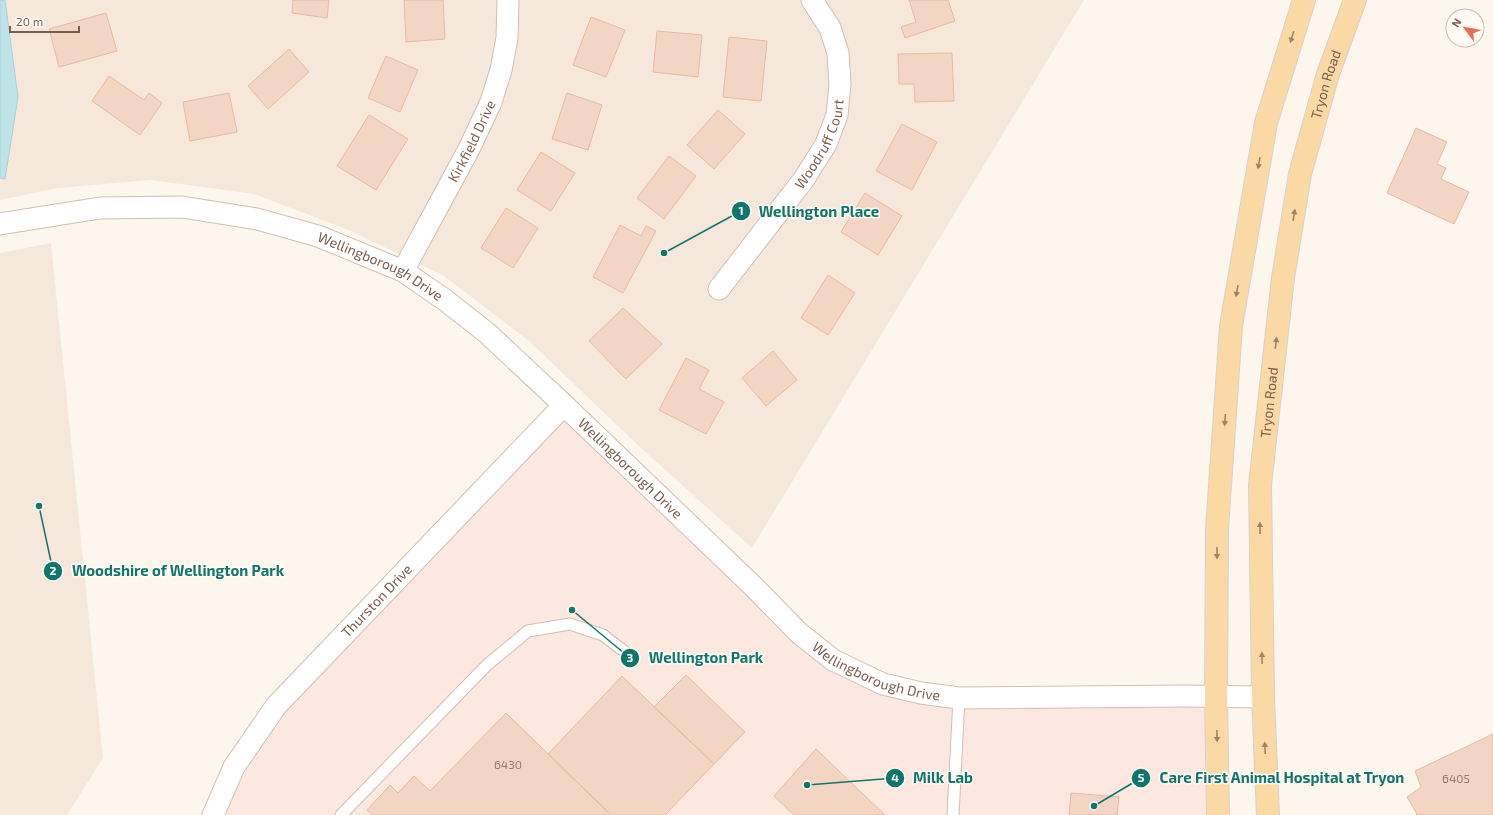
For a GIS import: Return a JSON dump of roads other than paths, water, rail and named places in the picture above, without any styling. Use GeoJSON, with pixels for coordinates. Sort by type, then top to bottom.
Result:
{"type":"FeatureCollection","features":[{"type":"Feature","properties":{"kind":"main road"},"geometry":{"type":"LineString","coordinates":[[1218,815],[1216,698],[1217,529],[1231,326],[1266,123],[1304,0]]}},
{"type":"Feature","properties":{"kind":"main road","name":"Tryon Road"},"geometry":{"type":"LineString","coordinates":[[1268,815],[1263,698],[1260,485],[1283,278],[1300,174],[1328,74],[1355,0]]}},
{"type":"Feature","properties":{"kind":"street","name":"Kirkfield Drive"},"geometry":{"type":"LineString","coordinates":[[403,271],[469,149],[491,102],[501,70],[507,38],[508,0]]}},
{"type":"Feature","properties":{"kind":"street","name":"Woodruff Court"},"geometry":{"type":"LineString","coordinates":[[719,290],[804,179],[826,144],[837,115],[840,84],[838,54],[830,28],[812,0]]}},
{"type":"Feature","properties":{"kind":"street","name":"Wellingborough Drive"},"geometry":{"type":"LineString","coordinates":[[0,224],[100,208],[182,207],[256,219],[318,236],[403,271],[445,300],[487,333],[754,587],[799,633],[833,660],[883,684],[921,693],[959,698],[1176,696],[1263,698]]}},
{"type":"Feature","properties":{"kind":"street","name":"Thurston Drive"},"geometry":{"type":"LineString","coordinates":[[213,815],[234,767],[276,706],[564,405]]}},
{"type":"Feature","properties":{"kind":"lane"},"geometry":{"type":"LineString","coordinates":[[341,815],[487,665],[528,631],[570,624],[603,635],[625,652]]}},
{"type":"Feature","properties":{"kind":"lane"},"geometry":{"type":"LineString","coordinates":[[953,815],[959,698]]}},
{"type":"Feature","properties":{"kind":"water"},"geometry":{"type":"Polygon","coordinates":[[[0,0],[5,0],[18,97],[5,179],[0,178],[0,0]]]}},
{"type":"Feature","properties":{"kind":"place","name":"Wellington Place"},"geometry":{"type":"Point","coordinates":[664,253]}},
{"type":"Feature","properties":{"kind":"place","name":"Woodshire of Wellington Park"},"geometry":{"type":"Point","coordinates":[39,506]}},
{"type":"Feature","properties":{"kind":"place","name":"Wellington Park"},"geometry":{"type":"Point","coordinates":[572,610]}},
{"type":"Feature","properties":{"kind":"place","name":"Milk Lab"},"geometry":{"type":"Point","coordinates":[807,785]}},
{"type":"Feature","properties":{"kind":"place","name":"Care First Animal Hospital at Tryon"},"geometry":{"type":"Point","coordinates":[1094,806]}}]}
